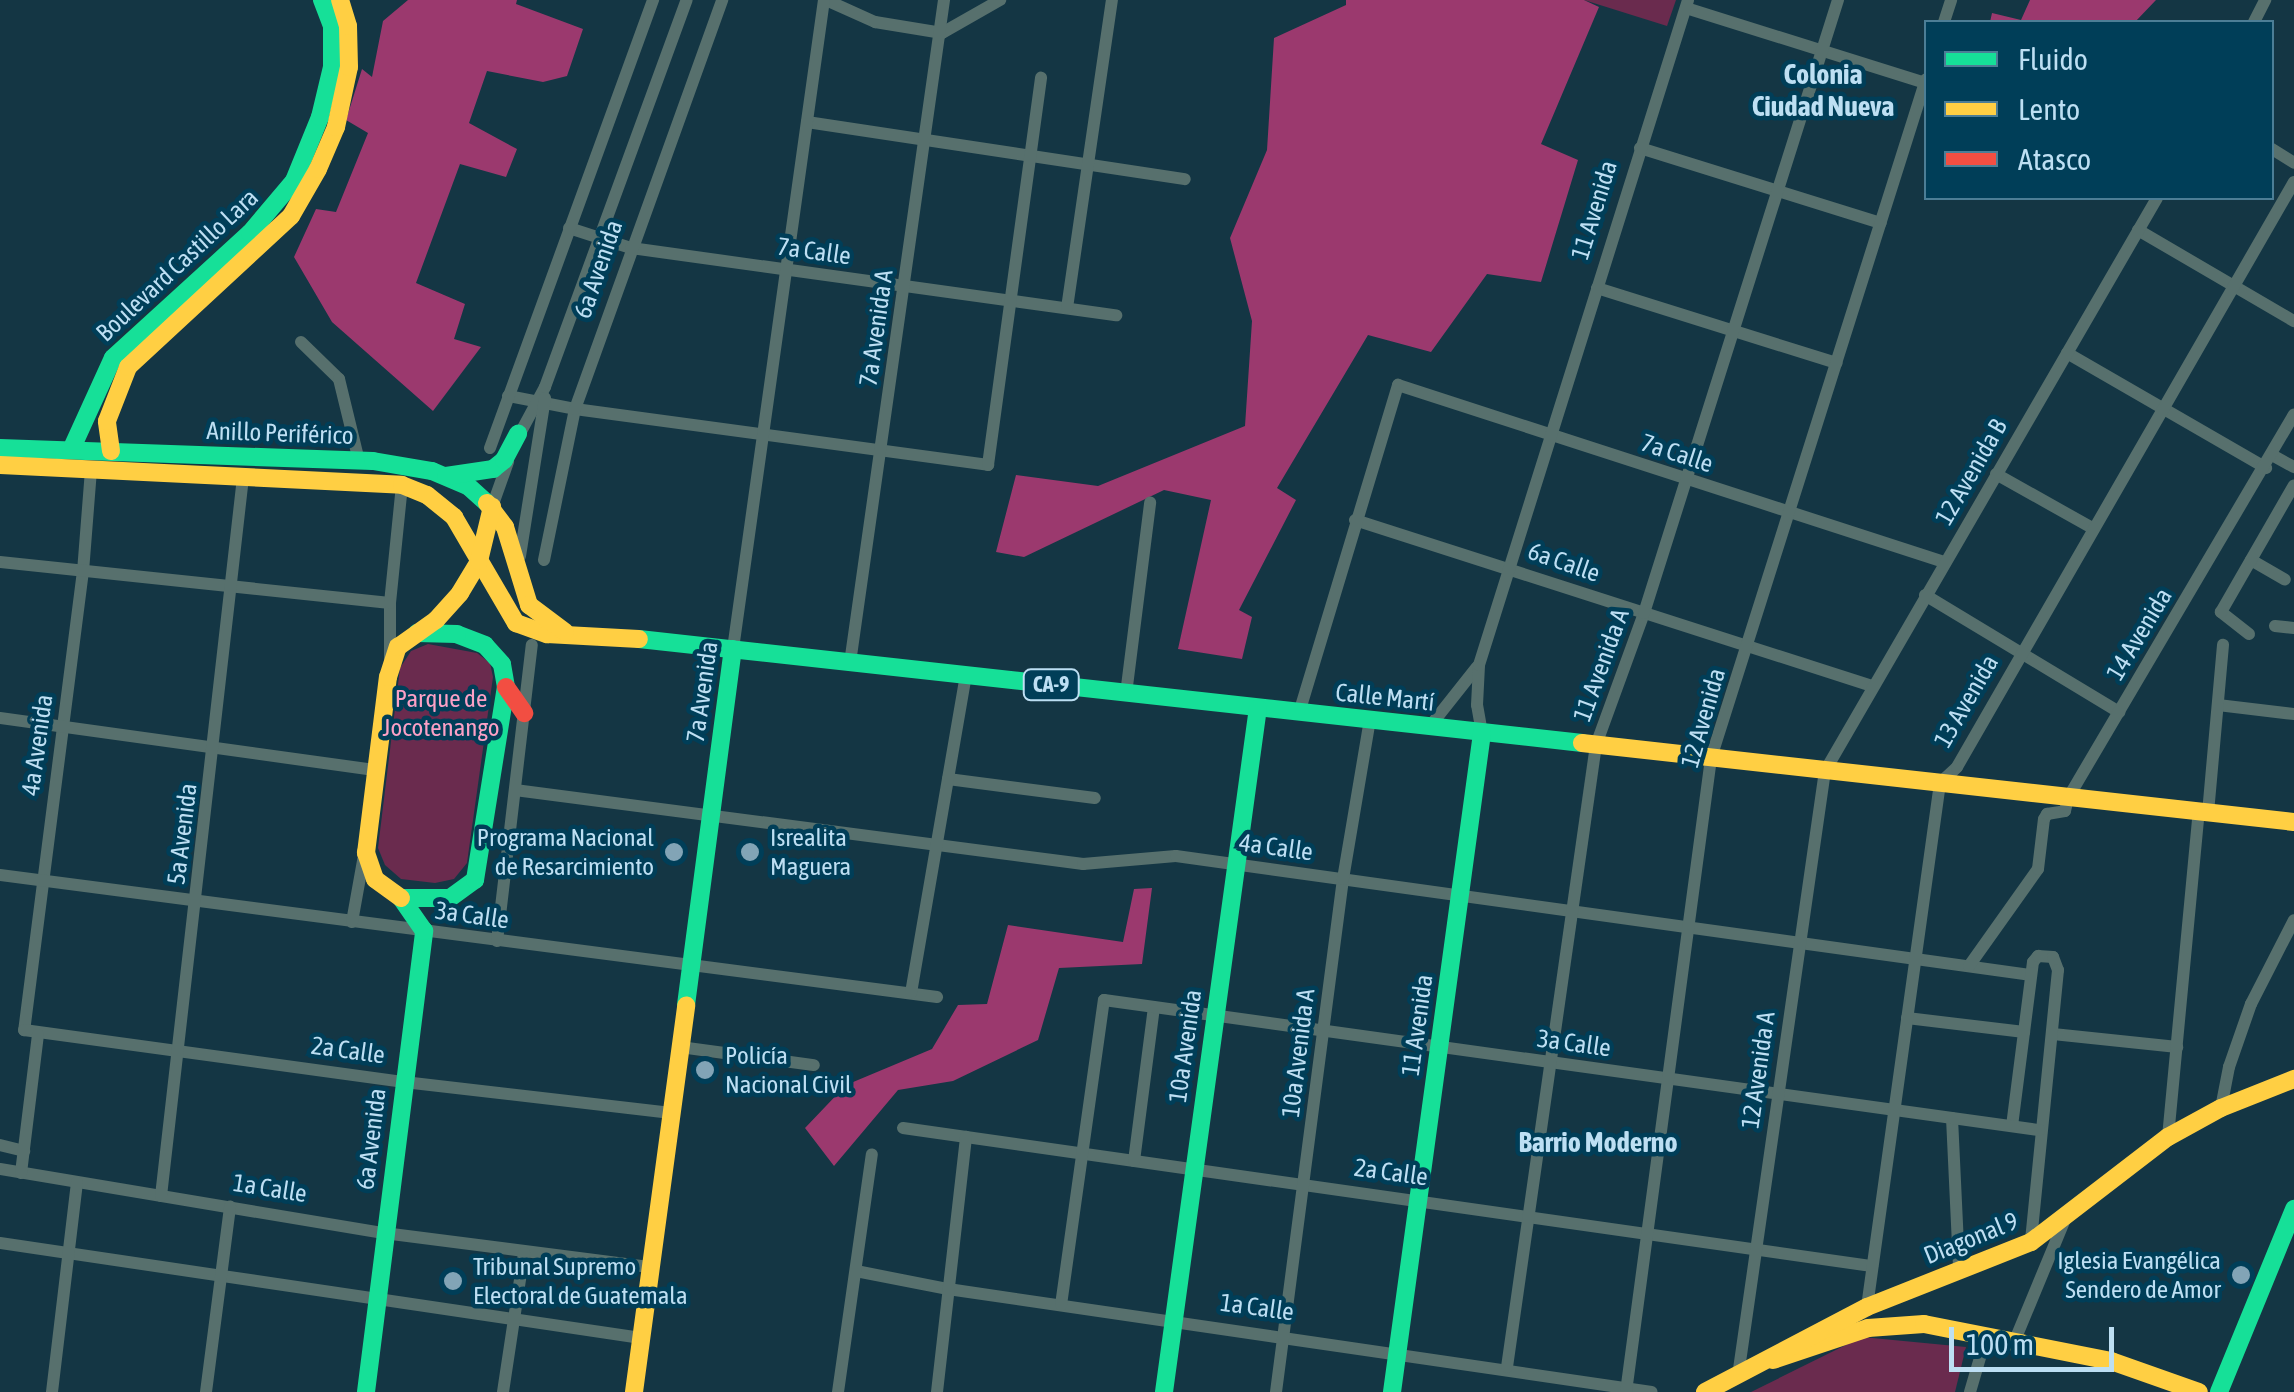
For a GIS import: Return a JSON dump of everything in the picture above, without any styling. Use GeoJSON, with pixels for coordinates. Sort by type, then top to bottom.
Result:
{"type":"FeatureCollection","features":[{"type":"Feature","properties":{"kind":"main road","name":"Boulevard Castillo Lara"},"geometry":{"type":"LineString","coordinates":[[322,0],[341,45]]}},
{"type":"Feature","properties":{"kind":"main road","name":"Boulevard Castillo Lara"},"geometry":{"type":"LineString","coordinates":[[112,452],[107,421],[128,367],[285,209],[320,117],[341,45],[340,0]]}},
{"type":"Feature","properties":{"kind":"main road","name":"Boulevard Castillo Lara"},"geometry":{"type":"LineString","coordinates":[[71,450],[113,358],[285,209]]}},
{"type":"Feature","properties":{"kind":"main road"},"geometry":{"type":"LineString","coordinates":[[444,476],[489,470],[502,444]]}},
{"type":"Feature","properties":{"kind":"main road","name":"Anillo Periférico"},"geometry":{"type":"LineString","coordinates":[[0,448],[397,463],[444,476],[475,491],[492,507]]}},
{"type":"Feature","properties":{"kind":"main road","name":"Anillo Periférico"},"geometry":{"type":"LineString","coordinates":[[0,466],[402,484],[447,510],[483,570]]}},
{"type":"Feature","properties":{"kind":"main road"},"geometry":{"type":"LineString","coordinates":[[492,507],[505,527],[530,605],[565,632]]}},
{"type":"Feature","properties":{"kind":"main road"},"geometry":{"type":"LineString","coordinates":[[483,570],[492,507]]}},
{"type":"Feature","properties":{"kind":"main road"},"geometry":{"type":"LineString","coordinates":[[417,633],[457,634],[486,644],[502,664],[506,686],[478,870],[472,884],[450,898],[424,932],[402,898],[375,879],[366,848],[390,665],[398,647],[453,603],[500,554],[515,565]]}},
{"type":"Feature","properties":{"kind":"main road"},"geometry":{"type":"LineString","coordinates":[[483,570],[508,586],[515,565]]}},
{"type":"Feature","properties":{"kind":"main road","name":"Calle Martí"},"geometry":{"type":"LineString","coordinates":[[483,570],[522,627],[547,634],[565,632],[733,649],[2204,812]]}},
{"type":"Feature","properties":{"kind":"main road","name":"7a Avenida"},"geometry":{"type":"LineString","coordinates":[[634,1392],[733,649]]}},
{"type":"Feature","properties":{"kind":"main road"},"geometry":{"type":"LineString","coordinates":[[506,686],[524,712]]}},
{"type":"Feature","properties":{"kind":"main road","name":"10a Avenida"},"geometry":{"type":"LineString","coordinates":[[1164,1392],[1258,708]]}},
{"type":"Feature","properties":{"kind":"main road","name":"11 Avenida"},"geometry":{"type":"LineString","coordinates":[[1392,1392],[1482,733]]}},
{"type":"Feature","properties":{"kind":"main road","name":"CA-9"},"geometry":{"type":"LineString","coordinates":[[2204,812],[2294,822]]}},
{"type":"Feature","properties":{"kind":"main road"},"geometry":{"type":"LineString","coordinates":[[402,898],[450,898]]}},
{"type":"Feature","properties":{"kind":"main road","name":"6a Avenida"},"geometry":{"type":"LineString","coordinates":[[366,1392],[424,932]]}},
{"type":"Feature","properties":{"kind":"main road","name":"Diagonal 9"},"geometry":{"type":"LineString","coordinates":[[1705,1392],[1768,1361],[1792,1342],[1867,1306],[2031,1242],[2066,1219],[2168,1137],[2221,1108],[2294,1079]]}},
{"type":"Feature","properties":{"kind":"main road"},"geometry":{"type":"LineString","coordinates":[[2218,1392],[2293,1214]]}},
{"type":"Feature","properties":{"kind":"main road"},"geometry":{"type":"LineString","coordinates":[[1768,1361],[1868,1328],[1896,1324],[1986,1334],[2111,1360],[2199,1392]]}},
{"type":"Feature","properties":{"kind":"street","name":"6a Avenida"},"geometry":{"type":"LineString","coordinates":[[502,444],[508,396],[653,0]]}},
{"type":"Feature","properties":{"kind":"street"},"geometry":{"type":"LineString","coordinates":[[515,565],[539,403],[687,0]]}},
{"type":"Feature","properties":{"kind":"street","name":"6a Avenida"},"geometry":{"type":"LineString","coordinates":[[544,560],[575,409],[722,0]]}},
{"type":"Feature","properties":{"kind":"street"},"geometry":{"type":"LineString","coordinates":[[825,0],[875,22],[942,32],[1000,0]]}},
{"type":"Feature","properties":{"kind":"street","name":"7a Avenida"},"geometry":{"type":"LineString","coordinates":[[733,649],[825,0]]}},
{"type":"Feature","properties":{"kind":"street","name":"7a Avenida A"},"geometry":{"type":"LineString","coordinates":[[850,663],[944,0]]}},
{"type":"Feature","properties":{"kind":"street"},"geometry":{"type":"LineString","coordinates":[[1067,308],[1112,0]]}},
{"type":"Feature","properties":{"kind":"street","name":"11 Avenida A"},"geometry":{"type":"LineString","coordinates":[[1508,1367],[1596,745],[1644,613],[1838,0]]}},
{"type":"Feature","properties":{"kind":"street"},"geometry":{"type":"LineString","coordinates":[[1687,4],[1821,51],[1924,80]]}},
{"type":"Feature","properties":{"kind":"street","name":"11 Avenida"},"geometry":{"type":"LineString","coordinates":[[1482,733],[1477,705],[1479,664],[1687,4]]}},
{"type":"Feature","properties":{"kind":"street"},"geometry":{"type":"LineString","coordinates":[[508,396],[575,409],[988,465],[1041,78]]}},
{"type":"Feature","properties":{"kind":"street","name":"12 Avenida"},"geometry":{"type":"LineString","coordinates":[[1626,1388],[1711,758],[1924,87]]}},
{"type":"Feature","properties":{"kind":"street"},"geometry":{"type":"LineString","coordinates":[[807,122],[1185,179]]}},
{"type":"Feature","properties":{"kind":"street"},"geometry":{"type":"LineString","coordinates":[[1640,148],[1881,224]]}},
{"type":"Feature","properties":{"kind":"street","name":"13 Avenida"},"geometry":{"type":"LineString","coordinates":[[1867,1306],[1940,784],[1957,768],[2294,182]]}},
{"type":"Feature","properties":{"kind":"street","name":"12 Avenida B"},"geometry":{"type":"LineString","coordinates":[[1826,771],[2157,200]]}},
{"type":"Feature","properties":{"kind":"street","name":"7a Calle"},"geometry":{"type":"LineString","coordinates":[[569,228],[632,248],[1116,314]]}},
{"type":"Feature","properties":{"kind":"street"},"geometry":{"type":"LineString","coordinates":[[2138,230],[2294,321]]}},
{"type":"Feature","properties":{"kind":"street"},"geometry":{"type":"LineString","coordinates":[[1596,288],[1837,363]]}},
{"type":"Feature","properties":{"kind":"street"},"geometry":{"type":"LineString","coordinates":[[301,342],[338,379],[359,461]]}},
{"type":"Feature","properties":{"kind":"street"},"geometry":{"type":"LineString","coordinates":[[2067,352],[2269,462],[2294,467]]}},
{"type":"Feature","properties":{"kind":"street","name":"7a Calle"},"geometry":{"type":"LineString","coordinates":[[1355,520],[1398,385],[1944,562]]}},
{"type":"Feature","properties":{"kind":"street"},"geometry":{"type":"LineString","coordinates":[[492,507],[502,444],[539,403]]}},
{"type":"Feature","properties":{"kind":"street","name":"14 Avenida"},"geometry":{"type":"LineString","coordinates":[[1969,966],[2038,868],[2044,819],[2047,814],[2066,812],[2068,798],[2294,415]]}},
{"type":"Feature","properties":{"kind":"street","name":"4a Avenida"},"geometry":{"type":"LineString","coordinates":[[23,1025],[84,571],[91,470]]}},
{"type":"Feature","properties":{"kind":"street"},"geometry":{"type":"LineString","coordinates":[[1996,474],[2094,528]]}},
{"type":"Feature","properties":{"kind":"street","name":"5a Avenida"},"geometry":{"type":"LineString","coordinates":[[161,1196],[243,477]]}},
{"type":"Feature","properties":{"kind":"street"},"geometry":{"type":"LineString","coordinates":[[390,665],[390,602],[402,484]]}},
{"type":"Feature","properties":{"kind":"street"},"geometry":{"type":"LineString","coordinates":[[2249,634],[2221,612],[2294,485]]}},
{"type":"Feature","properties":{"kind":"street"},"geometry":{"type":"LineString","coordinates":[[1126,694],[1150,503]]}},
{"type":"Feature","properties":{"kind":"street"},"geometry":{"type":"LineString","coordinates":[[1299,712],[1355,520]]}},
{"type":"Feature","properties":{"kind":"street","name":"6a Calle"},"geometry":{"type":"LineString","coordinates":[[1355,520],[1872,686]]}},
{"type":"Feature","properties":{"kind":"street"},"geometry":{"type":"LineString","coordinates":[[2251,560],[2285,580]]}},
{"type":"Feature","properties":{"kind":"street"},"geometry":{"type":"LineString","coordinates":[[0,562],[390,602]]}},
{"type":"Feature","properties":{"kind":"street"},"geometry":{"type":"LineString","coordinates":[[1925,595],[2119,712]]}},
{"type":"Feature","properties":{"kind":"street"},"geometry":{"type":"LineString","coordinates":[[2275,626],[2294,628]]}},
{"type":"Feature","properties":{"kind":"street"},"geometry":{"type":"LineString","coordinates":[[497,941],[532,645]]}},
{"type":"Feature","properties":{"kind":"street"},"geometry":{"type":"LineString","coordinates":[[2168,1137],[2224,645]]}},
{"type":"Feature","properties":{"kind":"street","name":"11 Avenida"},"geometry":{"type":"LineString","coordinates":[[1428,727],[1457,697],[1479,664]]}},
{"type":"Feature","properties":{"kind":"street"},"geometry":{"type":"LineString","coordinates":[[911,993],[966,676]]}},
{"type":"Feature","properties":{"kind":"street"},"geometry":{"type":"LineString","coordinates":[[2218,704],[2294,714]]}},
{"type":"Feature","properties":{"kind":"street"},"geometry":{"type":"LineString","coordinates":[[0,718],[376,770]]}},
{"type":"Feature","properties":{"kind":"street","name":"10a Avenida A"},"geometry":{"type":"LineString","coordinates":[[1276,1392],[1343,879],[1370,720]]}},
{"type":"Feature","properties":{"kind":"street","name":"12 Avenida A"},"geometry":{"type":"LineString","coordinates":[[1738,1376],[1826,771]]}},
{"type":"Feature","properties":{"kind":"street"},"geometry":{"type":"LineString","coordinates":[[948,779],[1095,798]]}},
{"type":"Feature","properties":{"kind":"street","name":"4a Calle"},"geometry":{"type":"LineString","coordinates":[[515,790],[1083,864],[1160,855],[1234,864],[2030,975]]}},
{"type":"Feature","properties":{"kind":"street"},"geometry":{"type":"LineString","coordinates":[[352,922],[366,848]]}},
{"type":"Feature","properties":{"kind":"street","name":"3a Calle"},"geometry":{"type":"LineString","coordinates":[[0,875],[937,998]]}},
{"type":"Feature","properties":{"kind":"street"},"geometry":{"type":"LineString","coordinates":[[2221,1108],[2251,1004],[2294,920]]}},
{"type":"Feature","properties":{"kind":"street"},"geometry":{"type":"LineString","coordinates":[[2012,1126],[2030,975],[2035,958],[2046,956],[2058,962],[2031,1242]]}},
{"type":"Feature","properties":{"kind":"street","name":"3a Calle"},"geometry":{"type":"LineString","coordinates":[[1082,1153],[1104,1000],[2039,1130]]}},
{"type":"Feature","properties":{"kind":"street"},"geometry":{"type":"LineString","coordinates":[[1134,1161],[1154,1007]]}},
{"type":"Feature","properties":{"kind":"street"},"geometry":{"type":"LineString","coordinates":[[1907,1018],[2024,1032]]}},
{"type":"Feature","properties":{"kind":"street","name":"2a Calle"},"geometry":{"type":"LineString","coordinates":[[23,1025],[38,1035],[671,1113]]}},
{"type":"Feature","properties":{"kind":"street"},"geometry":{"type":"LineString","coordinates":[[2052,1034],[2177,1047]]}},
{"type":"Feature","properties":{"kind":"street"},"geometry":{"type":"LineString","coordinates":[[21,1173],[38,1035]]}},
{"type":"Feature","properties":{"kind":"street"},"geometry":{"type":"LineString","coordinates":[[680,1046],[814,1066]]}},
{"type":"Feature","properties":{"kind":"street"},"geometry":{"type":"LineString","coordinates":[[1952,1118],[1959,1269]]}},
{"type":"Feature","properties":{"kind":"street","name":"2a Calle"},"geometry":{"type":"LineString","coordinates":[[904,1128],[1872,1266]]}},
{"type":"Feature","properties":{"kind":"street"},"geometry":{"type":"LineString","coordinates":[[937,1392],[966,1137]]}},
{"type":"Feature","properties":{"kind":"street"},"geometry":{"type":"LineString","coordinates":[[0,1145],[24,1151]]}},
{"type":"Feature","properties":{"kind":"street"},"geometry":{"type":"LineString","coordinates":[[1062,1305],[1082,1153]]}},
{"type":"Feature","properties":{"kind":"street"},"geometry":{"type":"LineString","coordinates":[[838,1392],[872,1154]]}},
{"type":"Feature","properties":{"kind":"street","name":"1a Calle"},"geometry":{"type":"LineString","coordinates":[[0,1169],[384,1233],[651,1268]]}},
{"type":"Feature","properties":{"kind":"street"},"geometry":{"type":"LineString","coordinates":[[52,1392],[77,1182]]}},
{"type":"Feature","properties":{"kind":"street"},"geometry":{"type":"LineString","coordinates":[[206,1392],[230,1207]]}},
{"type":"Feature","properties":{"kind":"street"},"geometry":{"type":"LineString","coordinates":[[2015,1340],[2066,1219]]}},
{"type":"Feature","properties":{"kind":"street"},"geometry":{"type":"LineString","coordinates":[[0,1242],[377,1302],[641,1338]]}},
{"type":"Feature","properties":{"kind":"street"},"geometry":{"type":"LineString","coordinates":[[503,1392],[524,1252]]}},
{"type":"Feature","properties":{"kind":"street","name":"1a Calle"},"geometry":{"type":"LineString","coordinates":[[856,1271],[948,1289],[1508,1367],[1652,1392]]}},
{"type":"Feature","properties":{"kind":"street"},"geometry":{"type":"LineString","coordinates":[[1970,1392],[1986,1334]]}},
{"type":"Feature","properties":{"kind":"green space"},"geometry":{"type":"Polygon","coordinates":[[[1584,0],[1676,0],[1667,26],[1584,0]]]}},
{"type":"Feature","properties":{"kind":"green space","name":"Parque de Jocotenango"},"geometry":{"type":"Polygon","coordinates":[[[428,644],[477,653],[490,663],[493,677],[467,863],[454,879],[435,883],[401,879],[385,865],[378,848],[400,668],[411,651],[428,644]]]}},
{"type":"Feature","properties":{"kind":"green space"},"geometry":{"type":"Polygon","coordinates":[[[1862,1337],[1966,1347],[1955,1392],[1751,1392],[1862,1337]]]}},
{"type":"Feature","properties":{"kind":"shaded area"},"geometry":{"type":"Polygon","coordinates":[[[408,0],[517,0],[516,4],[583,29],[567,76],[543,82],[487,71],[469,123],[517,149],[506,177],[460,164],[416,283],[465,304],[454,339],[481,347],[433,411],[332,322],[294,257],[316,209],[336,212],[368,133],[346,120],[362,69],[372,77],[383,21],[408,0]]]}},
{"type":"Feature","properties":{"kind":"shaded area"},"geometry":{"type":"Polygon","coordinates":[[[1346,0],[1584,0],[1599,7],[1541,144],[1578,160],[1541,282],[1487,274],[1431,352],[1368,335],[1277,488],[1296,500],[1239,610],[1252,617],[1242,659],[1178,649],[1211,500],[1164,490],[1024,557],[996,552],[1016,475],[1098,486],[1245,426],[1252,321],[1230,238],[1267,150],[1274,38],[1346,5],[1346,0]]]}},
{"type":"Feature","properties":{"kind":"shaded area"},"geometry":{"type":"Polygon","coordinates":[[[2030,0],[2156,0],[2137,20],[2021,20],[2030,0]]]}},
{"type":"Feature","properties":{"kind":"shaded area"},"geometry":{"type":"Polygon","coordinates":[[[1992,13],[2021,20],[1990,20],[1992,13]]]}},
{"type":"Feature","properties":{"kind":"shaded area"},"geometry":{"type":"Polygon","coordinates":[[[1152,888],[1142,964],[1059,968],[1038,1040],[953,1081],[898,1090],[834,1166],[805,1128],[846,1085],[932,1049],[958,1005],[987,1004],[1008,925],[1123,942],[1134,889],[1152,888]]]}},
{"type":"Feature","properties":{"kind":"traffic: fast"},"geometry":{"type":"LineString","coordinates":[[71,450],[113,358],[250,233],[294,181],[320,117],[332,67],[332,26],[322,0]]}},
{"type":"Feature","properties":{"kind":"traffic: fast"},"geometry":{"type":"LineString","coordinates":[[446,476],[493,469],[504,460],[518,434]]}},
{"type":"Feature","properties":{"kind":"traffic: fast"},"geometry":{"type":"LineString","coordinates":[[0,448],[373,461],[432,471],[468,486],[487,503]]}},
{"type":"Feature","properties":{"kind":"traffic: fast"},"geometry":{"type":"LineString","coordinates":[[402,898],[450,898],[475,880],[506,687],[502,664],[485,645],[457,634],[417,633]]}},
{"type":"Feature","properties":{"kind":"traffic: fast"},"geometry":{"type":"LineString","coordinates":[[639,639],[1582,743]]}},
{"type":"Feature","properties":{"kind":"traffic: fast"},"geometry":{"type":"LineString","coordinates":[[686,1005],[733,649]]}},
{"type":"Feature","properties":{"kind":"traffic: fast"},"geometry":{"type":"LineString","coordinates":[[1164,1392],[1258,708]]}},
{"type":"Feature","properties":{"kind":"traffic: fast"},"geometry":{"type":"LineString","coordinates":[[1392,1392],[1482,733]]}},
{"type":"Feature","properties":{"kind":"traffic: fast"},"geometry":{"type":"LineString","coordinates":[[366,1392],[424,931],[401,898]]}},
{"type":"Feature","properties":{"kind":"traffic: fast"},"geometry":{"type":"LineString","coordinates":[[2219,1392],[2294,1209]]}},
{"type":"Feature","properties":{"kind":"traffic: slow"},"geometry":{"type":"LineString","coordinates":[[111,451],[107,421],[128,367],[291,216],[318,169],[336,127],[349,67],[348,26],[340,0]]}},
{"type":"Feature","properties":{"kind":"traffic: slow"},"geometry":{"type":"LineString","coordinates":[[0,465],[402,485],[427,495],[454,517],[516,623],[547,634],[639,639]]}},
{"type":"Feature","properties":{"kind":"traffic: slow"},"geometry":{"type":"LineString","coordinates":[[487,503],[505,527],[529,605],[565,632]]}},
{"type":"Feature","properties":{"kind":"traffic: slow"},"geometry":{"type":"LineString","coordinates":[[401,898],[375,879],[366,853],[388,677],[398,647],[436,620],[460,593],[479,561],[492,507]]}},
{"type":"Feature","properties":{"kind":"traffic: slow"},"geometry":{"type":"LineString","coordinates":[[1582,743],[2294,822]]}},
{"type":"Feature","properties":{"kind":"traffic: slow"},"geometry":{"type":"LineString","coordinates":[[634,1392],[686,1005]]}},
{"type":"Feature","properties":{"kind":"traffic: slow"},"geometry":{"type":"LineString","coordinates":[[1705,1392],[1867,1307],[2031,1242],[2168,1137],[2221,1108],[2294,1079]]}},
{"type":"Feature","properties":{"kind":"traffic: slow"},"geometry":{"type":"LineString","coordinates":[[1773,1360],[1868,1328],[1924,1324],[2111,1361],[2199,1392]]}},
{"type":"Feature","properties":{"kind":"traffic: jam"},"geometry":{"type":"LineString","coordinates":[[506,687],[524,713]]}},
{"type":"Feature","properties":{"kind":"place","name":"Programa Nacional de Resarcimiento"},"geometry":{"type":"Point","coordinates":[674,852]}},
{"type":"Feature","properties":{"kind":"place","name":"Isrealita Maguera"},"geometry":{"type":"Point","coordinates":[750,852]}},
{"type":"Feature","properties":{"kind":"place","name":"Policía Nacional Civil"},"geometry":{"type":"Point","coordinates":[705,1070]}},
{"type":"Feature","properties":{"kind":"place","name":"Iglesia Evangélica Sendero de Amor"},"geometry":{"type":"Point","coordinates":[2241,1275]}},
{"type":"Feature","properties":{"kind":"place","name":"Tribunal Supremo Electoral de Guatemala"},"geometry":{"type":"Point","coordinates":[453,1281]}},
{"type":"Feature","properties":{"kind":"district","name":"Colonia Ciudad Nueva"},"geometry":{"type":"Point","coordinates":[1823,90]}},
{"type":"Feature","properties":{"kind":"district","name":"Barrio Moderno"},"geometry":{"type":"Point","coordinates":[1598,1142]}}]}
